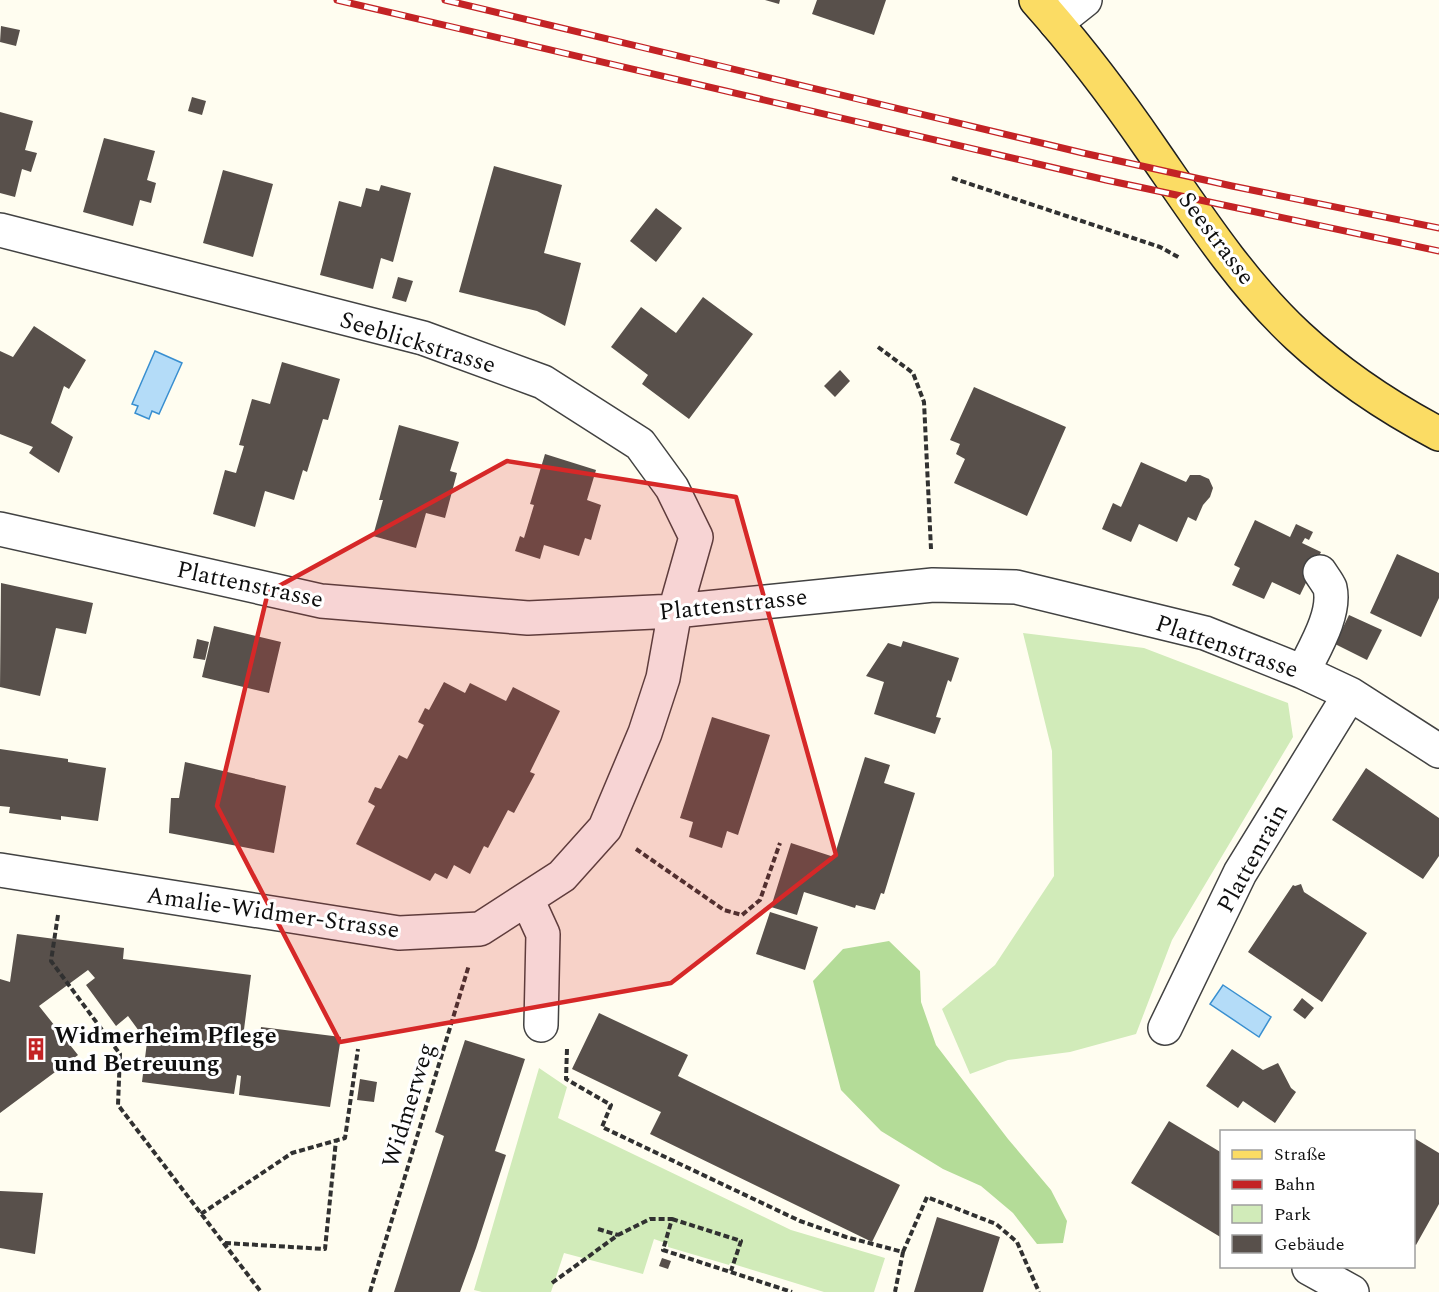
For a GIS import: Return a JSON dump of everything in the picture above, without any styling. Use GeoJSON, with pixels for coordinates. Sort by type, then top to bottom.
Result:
{"type":"FeatureCollection","features":[{"type":"Feature","properties":{"kind":"main road","name":"Seestrasse"},"geometry":{"type":"LineString","coordinates":[[1046,11],[1148,144],[1203,225],[1243,275],[1297,335],[1342,374],[1406,417],[1439,434]]}},
{"type":"Feature","properties":{"kind":"street"},"geometry":{"type":"LineString","coordinates":[[1046,11],[1085,0]]}},
{"type":"Feature","properties":{"kind":"street","name":"Seeblickstrasse"},"geometry":{"type":"LineString","coordinates":[[0,231],[423,338],[543,382],[640,444],[672,488],[696,537],[675,611]]}},
{"type":"Feature","properties":{"kind":"street","name":"Plattenstrasse"},"geometry":{"type":"LineString","coordinates":[[0,529],[321,601],[528,618],[675,611],[933,585],[1016,587],[1205,633],[1303,672],[1350,694],[1439,751]]}},
{"type":"Feature","properties":{"kind":"street"},"geometry":{"type":"LineString","coordinates":[[1303,672],[1324,628],[1330,604],[1330,587],[1320,572]]}},
{"type":"Feature","properties":{"kind":"street","name":"Amalie-Widmer-Strasse"},"geometry":{"type":"LineString","coordinates":[[0,870],[399,933],[480,928],[562,876],[605,828],[645,733],[663,678],[675,611]]}},
{"type":"Feature","properties":{"kind":"street","name":"Plattenrain"},"geometry":{"type":"LineString","coordinates":[[1165,1028],[1240,873],[1350,694]]}},
{"type":"Feature","properties":{"kind":"street"},"geometry":{"type":"LineString","coordinates":[[527,899],[543,934],[554,1035]]}},
{"type":"Feature","properties":{"kind":"street"},"geometry":{"type":"LineString","coordinates":[[1309,1268],[1352,1292]]}},
{"type":"Feature","properties":{"kind":"path"},"geometry":{"type":"LineString","coordinates":[[952,178],[1160,247],[1181,258]]}},
{"type":"Feature","properties":{"kind":"path"},"geometry":{"type":"LineString","coordinates":[[878,347],[913,373],[924,402],[933,585]]}},
{"type":"Feature","properties":{"kind":"path"},"geometry":{"type":"LineString","coordinates":[[605,828],[724,910],[742,915],[760,900],[780,843]]}},
{"type":"Feature","properties":{"kind":"path"},"geometry":{"type":"LineString","coordinates":[[63,880],[51,961],[120,1054],[118,1105],[261,1292]]}},
{"type":"Feature","properties":{"kind":"path","name":"Widmerweg"},"geometry":{"type":"LineString","coordinates":[[370,1292],[480,928]]}},
{"type":"Feature","properties":{"kind":"path"},"geometry":{"type":"LineString","coordinates":[[554,1035],[566,1079],[611,1105],[602,1127],[800,1221],[846,1237],[903,1252]]}},
{"type":"Feature","properties":{"kind":"path"},"geometry":{"type":"LineString","coordinates":[[201,1214],[292,1154],[345,1138],[358,1049]]}},
{"type":"Feature","properties":{"kind":"path"},"geometry":{"type":"LineString","coordinates":[[225,1243],[325,1249],[336,1140]]}},
{"type":"Feature","properties":{"kind":"path"},"geometry":{"type":"LineString","coordinates":[[896,1292],[903,1252],[927,1197],[996,1224],[1017,1242],[1039,1292]]}},
{"type":"Feature","properties":{"kind":"path"},"geometry":{"type":"LineString","coordinates":[[552,1283],[618,1235],[650,1219],[672,1219],[741,1241],[730,1271]]}},
{"type":"Feature","properties":{"kind":"path"},"geometry":{"type":"LineString","coordinates":[[672,1219],[663,1250],[792,1292]]}},
{"type":"Feature","properties":{"kind":"path"},"geometry":{"type":"LineString","coordinates":[[598,1228],[618,1235]]}},
{"type":"Feature","properties":{"kind":"highlighted area"},"geometry":{"type":"Polygon","coordinates":[[[507,461],[736,497],[836,855],[671,983],[340,1042],[217,806],[268,592],[507,461]]]}},
{"type":"Feature","properties":{"kind":"green space"},"geometry":{"type":"Polygon","coordinates":[[[1023,633],[1144,648],[1288,703],[1293,737],[1172,940],[1136,1034],[1070,1052],[1008,1060],[970,1074],[942,1009],[995,965],[1054,876],[1052,751],[1023,633]]]}},
{"type":"Feature","properties":{"kind":"green space"},"geometry":{"type":"Polygon","coordinates":[[[889,941],[920,971],[921,1002],[936,1045],[1008,1139],[1051,1190],[1067,1221],[1063,1243],[1037,1244],[1013,1213],[981,1186],[943,1169],[881,1131],[841,1090],[813,981],[843,949],[889,941]]]}},
{"type":"Feature","properties":{"kind":"green space"},"geometry":{"type":"Polygon","coordinates":[[[539,1068],[567,1087],[558,1118],[791,1230],[885,1258],[874,1292],[824,1292],[730,1263],[729,1265],[668,1247],[668,1244],[654,1239],[643,1274],[564,1253],[551,1292],[474,1290],[539,1068]]]}},
{"type":"Feature","properties":{"kind":"water"},"geometry":{"type":"Polygon","coordinates":[[[155,351],[182,363],[159,414],[152,411],[149,419],[135,413],[138,406],[132,404],[155,351]]]}},
{"type":"Feature","properties":{"kind":"water"},"geometry":{"type":"Polygon","coordinates":[[[1223,985],[1271,1017],[1259,1037],[1210,1004],[1223,985]]]}},
{"type":"Feature","properties":{"kind":"building"},"geometry":{"type":"Polygon","coordinates":[[[765,0],[780,0],[779,4],[765,0]]]}},
{"type":"Feature","properties":{"kind":"building"},"geometry":{"type":"Polygon","coordinates":[[[817,0],[886,0],[874,35],[812,14],[817,0]]]}},
{"type":"Feature","properties":{"kind":"building"},"geometry":{"type":"Polygon","coordinates":[[[1,26],[20,30],[16,46],[0,42],[1,26]]]}},
{"type":"Feature","properties":{"kind":"building"},"geometry":{"type":"Polygon","coordinates":[[[192,97],[206,101],[202,115],[188,111],[192,97]]]}},
{"type":"Feature","properties":{"kind":"building"},"geometry":{"type":"Polygon","coordinates":[[[0,112],[33,121],[25,150],[37,153],[31,172],[22,169],[15,197],[0,193],[0,112]]]}},
{"type":"Feature","properties":{"kind":"building"},"geometry":{"type":"Polygon","coordinates":[[[104,138],[155,151],[147,180],[156,183],[151,203],[140,200],[133,226],[83,212],[104,138]]]}},
{"type":"Feature","properties":{"kind":"building"},"geometry":{"type":"Polygon","coordinates":[[[494,166],[562,185],[544,253],[581,263],[565,326],[537,311],[459,292],[494,166]]]}},
{"type":"Feature","properties":{"kind":"building"},"geometry":{"type":"Polygon","coordinates":[[[223,170],[273,184],[253,257],[203,243],[223,170]]]}},
{"type":"Feature","properties":{"kind":"building"},"geometry":{"type":"Polygon","coordinates":[[[381,185],[411,193],[393,262],[381,258],[373,289],[320,275],[339,201],[361,207],[366,188],[379,191],[381,185]]]}},
{"type":"Feature","properties":{"kind":"building"},"geometry":{"type":"Polygon","coordinates":[[[656,208],[682,228],[656,262],[630,241],[656,208]]]}},
{"type":"Feature","properties":{"kind":"building"},"geometry":{"type":"Polygon","coordinates":[[[398,277],[413,281],[406,302],[392,298],[398,277]]]}},
{"type":"Feature","properties":{"kind":"building"},"geometry":{"type":"Polygon","coordinates":[[[703,297],[753,334],[689,419],[642,384],[648,375],[611,347],[641,307],[676,333],[703,297]]]}},
{"type":"Feature","properties":{"kind":"building"},"geometry":{"type":"Polygon","coordinates":[[[34,326],[86,360],[69,389],[64,386],[51,423],[73,437],[59,473],[29,453],[33,447],[0,434],[0,351],[13,357],[34,326]]]}},
{"type":"Feature","properties":{"kind":"building"},"geometry":{"type":"Polygon","coordinates":[[[282,362],[340,379],[328,420],[323,419],[307,472],[303,470],[294,500],[265,491],[255,527],[213,514],[225,470],[236,473],[244,446],[239,445],[252,399],[270,404],[282,362]]]}},
{"type":"Feature","properties":{"kind":"building"},"geometry":{"type":"Polygon","coordinates":[[[840,370],[850,381],[835,397],[824,386],[840,370]]]}},
{"type":"Feature","properties":{"kind":"building"},"geometry":{"type":"Polygon","coordinates":[[[974,387],[1066,427],[1027,516],[954,483],[965,459],[956,454],[960,444],[950,440],[974,387]]]}},
{"type":"Feature","properties":{"kind":"building"},"geometry":{"type":"Polygon","coordinates":[[[399,425],[459,442],[450,471],[457,473],[445,518],[426,513],[416,548],[373,536],[383,500],[379,500],[399,425]]]}},
{"type":"Feature","properties":{"kind":"building"},"geometry":{"type":"Polygon","coordinates":[[[545,454],[596,470],[587,500],[601,505],[591,540],[585,538],[579,556],[544,545],[540,559],[515,551],[520,536],[524,538],[534,505],[530,504],[545,454]]]}},
{"type":"Feature","properties":{"kind":"building"},"geometry":{"type":"Polygon","coordinates":[[[1141,462],[1186,482],[1190,475],[1200,475],[1209,479],[1213,488],[1210,497],[1203,505],[1196,521],[1188,517],[1177,542],[1139,524],[1131,542],[1102,529],[1113,503],[1121,507],[1141,462]]]}},
{"type":"Feature","properties":{"kind":"building"},"geometry":{"type":"Polygon","coordinates":[[[1255,520],[1290,537],[1296,524],[1313,532],[1309,540],[1305,538],[1302,543],[1321,552],[1300,595],[1272,582],[1264,599],[1232,585],[1240,568],[1234,565],[1255,520]]]}},
{"type":"Feature","properties":{"kind":"building"},"geometry":{"type":"Polygon","coordinates":[[[1397,554],[1439,573],[1439,598],[1421,637],[1370,613],[1397,554]]]}},
{"type":"Feature","properties":{"kind":"building"},"geometry":{"type":"Polygon","coordinates":[[[1,583],[93,603],[86,634],[56,628],[40,696],[0,687],[1,583]]]}},
{"type":"Feature","properties":{"kind":"building"},"geometry":{"type":"Polygon","coordinates":[[[1349,615],[1382,630],[1367,660],[1335,644],[1349,615]]]}},
{"type":"Feature","properties":{"kind":"building"},"geometry":{"type":"Polygon","coordinates":[[[214,626],[281,642],[269,693],[202,677],[214,626]]]}},
{"type":"Feature","properties":{"kind":"building"},"geometry":{"type":"Polygon","coordinates":[[[197,639],[209,642],[205,660],[193,658],[197,639]]]}},
{"type":"Feature","properties":{"kind":"building"},"geometry":{"type":"Polygon","coordinates":[[[903,641],[959,658],[951,682],[948,680],[936,717],[941,718],[935,734],[874,714],[884,682],[866,676],[888,643],[901,647],[903,641]]]}},
{"type":"Feature","properties":{"kind":"building"},"geometry":{"type":"Polygon","coordinates":[[[444,682],[465,693],[470,683],[506,701],[513,687],[560,711],[530,772],[535,774],[514,813],[508,810],[488,848],[484,846],[470,874],[454,865],[447,879],[435,873],[430,881],[356,844],[375,806],[368,802],[375,787],[381,789],[399,755],[407,759],[424,725],[418,722],[425,708],[429,710],[444,682]]]}},
{"type":"Feature","properties":{"kind":"building"},"geometry":{"type":"Polygon","coordinates":[[[712,717],[770,735],[738,835],[727,831],[722,848],[689,837],[693,822],[680,818],[712,717]]]}},
{"type":"Feature","properties":{"kind":"building"},"geometry":{"type":"Polygon","coordinates":[[[0,749],[68,759],[68,762],[106,768],[98,821],[61,816],[61,820],[9,813],[10,807],[0,806],[0,749]]]}},
{"type":"Feature","properties":{"kind":"building"},"geometry":{"type":"Polygon","coordinates":[[[865,757],[890,765],[884,783],[915,793],[884,894],[881,893],[875,910],[856,905],[855,908],[804,892],[797,915],[771,907],[791,843],[834,857],[865,757]]]}},
{"type":"Feature","properties":{"kind":"building"},"geometry":{"type":"Polygon","coordinates":[[[185,762],[286,786],[274,853],[169,833],[171,798],[179,798],[185,762]]]}},
{"type":"Feature","properties":{"kind":"building"},"geometry":{"type":"Polygon","coordinates":[[[1366,768],[1439,818],[1439,856],[1423,879],[1332,820],[1366,768]]]}},
{"type":"Feature","properties":{"kind":"building"},"geometry":{"type":"Polygon","coordinates":[[[1301,884],[1304,892],[1367,933],[1322,1002],[1248,952],[1293,885],[1301,884]]]}},
{"type":"Feature","properties":{"kind":"building"},"geometry":{"type":"Polygon","coordinates":[[[770,912],[818,927],[805,970],[756,954],[770,912]]]}},
{"type":"Feature","properties":{"kind":"building"},"geometry":{"type":"Polygon","coordinates":[[[17,934],[124,948],[123,959],[251,975],[242,1045],[259,1047],[261,1027],[341,1037],[330,1107],[239,1095],[241,1076],[237,1075],[234,1094],[142,1082],[147,1042],[128,1016],[116,1026],[86,985],[95,978],[88,970],[39,1006],[78,1055],[0,1113],[0,979],[10,982],[17,934]]]}},
{"type":"Feature","properties":{"kind":"building"},"geometry":{"type":"Polygon","coordinates":[[[1302,998],[1314,1008],[1305,1019],[1293,1010],[1302,998]]]}},
{"type":"Feature","properties":{"kind":"building"},"geometry":{"type":"Polygon","coordinates":[[[599,1013],[688,1055],[678,1076],[900,1185],[872,1242],[650,1134],[661,1112],[572,1069],[599,1013]]]}},
{"type":"Feature","properties":{"kind":"building"},"geometry":{"type":"Polygon","coordinates":[[[465,1040],[525,1059],[495,1151],[506,1155],[460,1292],[394,1292],[444,1136],[435,1132],[465,1040]]]}},
{"type":"Feature","properties":{"kind":"building"},"geometry":{"type":"Polygon","coordinates":[[[1232,1049],[1263,1070],[1278,1063],[1291,1088],[1296,1092],[1275,1123],[1243,1101],[1238,1108],[1206,1086],[1232,1049]]]}},
{"type":"Feature","properties":{"kind":"building"},"geometry":{"type":"Polygon","coordinates":[[[360,1079],[377,1082],[374,1102],[357,1100],[360,1079]]]}},
{"type":"Feature","properties":{"kind":"building"},"geometry":{"type":"Polygon","coordinates":[[[1169,1121],[1220,1152],[1220,1237],[1131,1183],[1169,1121]]]}},
{"type":"Feature","properties":{"kind":"building"},"geometry":{"type":"Polygon","coordinates":[[[1415,1139],[1439,1153],[1439,1204],[1416,1245],[1415,1139]]]}},
{"type":"Feature","properties":{"kind":"building"},"geometry":{"type":"Polygon","coordinates":[[[0,1191],[43,1193],[35,1254],[0,1248],[0,1191]]]}},
{"type":"Feature","properties":{"kind":"building"},"geometry":{"type":"Polygon","coordinates":[[[937,1217],[1000,1237],[983,1292],[914,1292],[937,1217]]]}},
{"type":"Feature","properties":{"kind":"building"},"geometry":{"type":"Polygon","coordinates":[[[662,1258],[671,1261],[668,1269],[659,1266],[662,1258]]]}},
{"type":"Feature","properties":{"kind":"railway"},"geometry":{"type":"LineString","coordinates":[[337,0],[1106,180],[1439,251]]}},
{"type":"Feature","properties":{"kind":"railway"},"geometry":{"type":"LineString","coordinates":[[445,0],[1083,153],[1439,228]]}},
{"type":"Feature","properties":{"kind":"place","name":"Widmerheim Pflege und Betreuung"},"geometry":{"type":"Point","coordinates":[36,1049]}}]}
